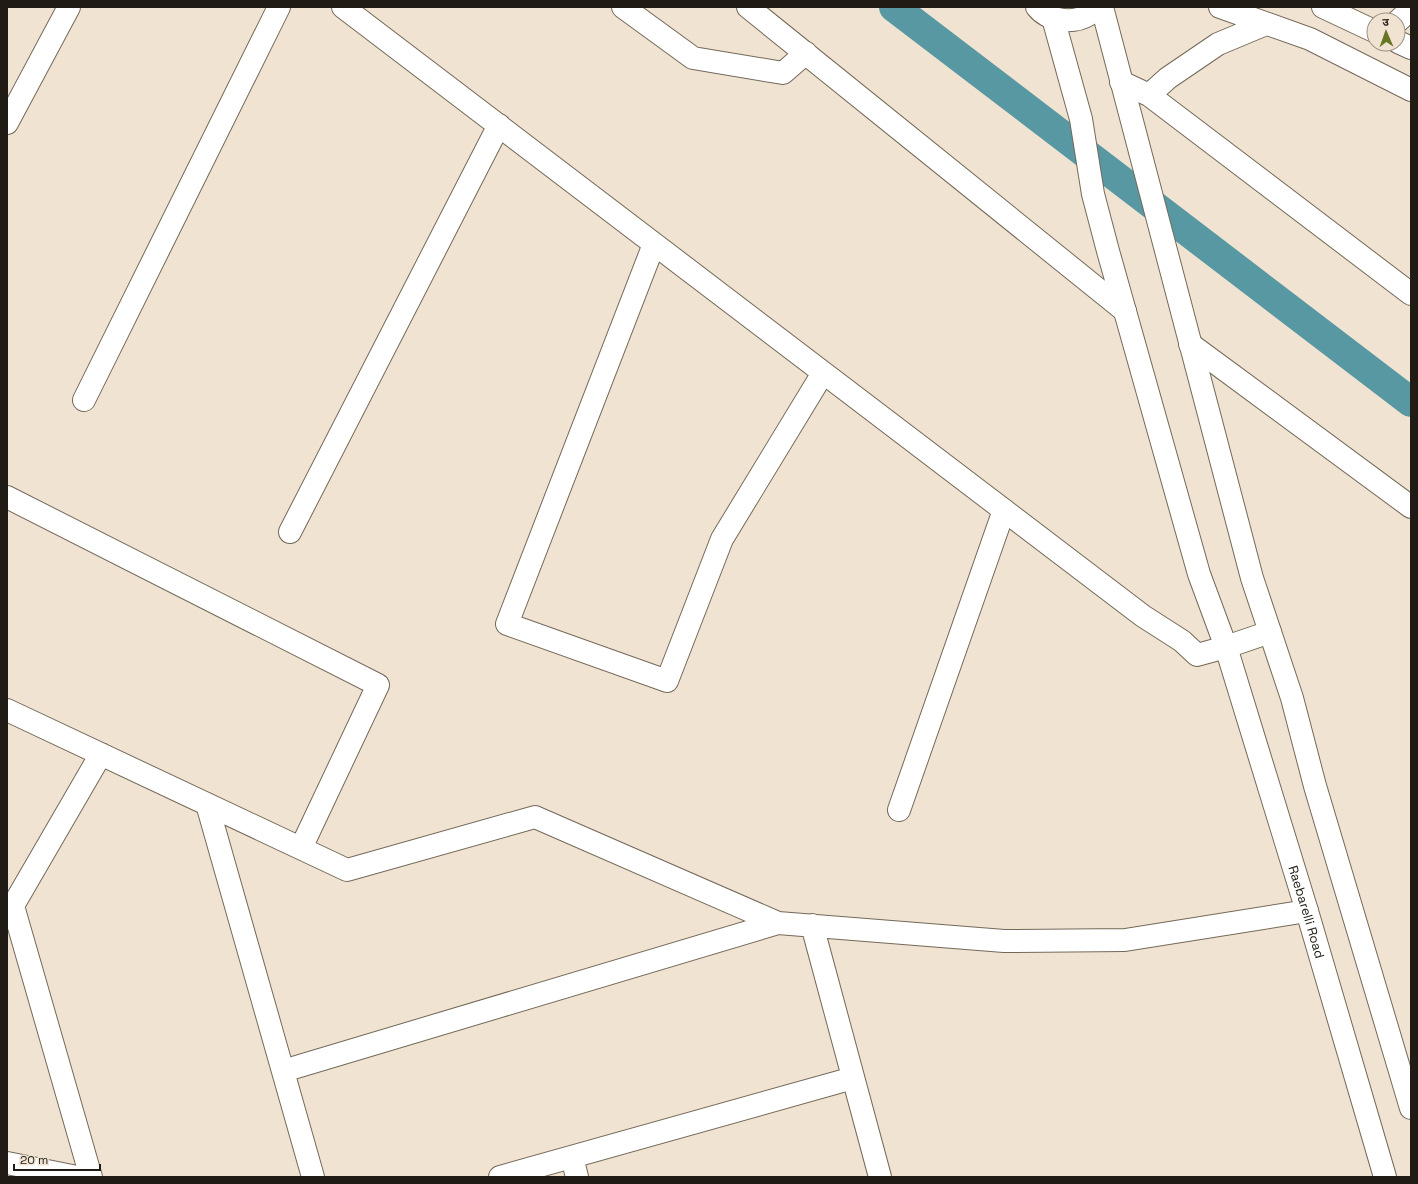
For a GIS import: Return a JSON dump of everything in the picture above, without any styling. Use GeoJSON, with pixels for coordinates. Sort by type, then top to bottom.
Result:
{"type":"FeatureCollection","features":[{"type":"Feature","properties":{"kind":"street"},"geometry":{"type":"LineString","coordinates":[[7,124],[69,7]]}},
{"type":"Feature","properties":{"kind":"street"},"geometry":{"type":"LineString","coordinates":[[84,400],[278,7]]}},
{"type":"Feature","properties":{"kind":"street"},"geometry":{"type":"LineString","coordinates":[[343,7],[1143,616],[1182,641],[1197,655],[1270,632]]}},
{"type":"Feature","properties":{"kind":"street"},"geometry":{"type":"LineString","coordinates":[[623,7],[693,58],[783,73],[806,53]]}},
{"type":"Feature","properties":{"kind":"street"},"geometry":{"type":"LineString","coordinates":[[748,7],[1125,311]]}},
{"type":"Feature","properties":{"kind":"street"},"geometry":{"type":"LineString","coordinates":[[1045,13],[1072,20],[1088,15],[1098,7]]}},
{"type":"Feature","properties":{"kind":"street"},"geometry":{"type":"LineString","coordinates":[[1102,7],[1252,578],[1292,698],[1315,786],[1411,1108]]}},
{"type":"Feature","properties":{"kind":"street"},"geometry":{"type":"LineString","coordinates":[[1220,7],[1310,39],[1411,90]]}},
{"type":"Feature","properties":{"kind":"street"},"geometry":{"type":"LineString","coordinates":[[1323,7],[1366,27]]}},
{"type":"Feature","properties":{"kind":"street","name":"Raebarelli Road"},"geometry":{"type":"LineString","coordinates":[[1045,13],[1081,120],[1093,194],[1199,574],[1226,647],[1307,911],[1385,1177]]}},
{"type":"Feature","properties":{"kind":"street"},"geometry":{"type":"LineString","coordinates":[[1149,95],[1168,78],[1218,44],[1266,24]]}},
{"type":"Feature","properties":{"kind":"street"},"geometry":{"type":"LineString","coordinates":[[1121,82],[1149,95],[1411,294]]}},
{"type":"Feature","properties":{"kind":"street"},"geometry":{"type":"LineString","coordinates":[[290,532],[499,126]]}},
{"type":"Feature","properties":{"kind":"street"},"geometry":{"type":"LineString","coordinates":[[654,244],[507,624],[667,681],[722,539],[823,373]]}},
{"type":"Feature","properties":{"kind":"street"},"geometry":{"type":"LineString","coordinates":[[1190,344],[1411,507]]}},
{"type":"Feature","properties":{"kind":"street"},"geometry":{"type":"LineString","coordinates":[[7,497],[378,685],[301,848]]}},
{"type":"Feature","properties":{"kind":"street"},"geometry":{"type":"LineString","coordinates":[[898,810],[1004,510]]}},
{"type":"Feature","properties":{"kind":"street"},"geometry":{"type":"LineString","coordinates":[[7,710],[347,870],[535,817],[778,922],[1004,941],[1125,940],[1307,911]]}},
{"type":"Feature","properties":{"kind":"street"},"geometry":{"type":"LineString","coordinates":[[91,1177],[10,911],[101,754]]}},
{"type":"Feature","properties":{"kind":"street"},"geometry":{"type":"LineString","coordinates":[[207,804],[313,1177]]}},
{"type":"Feature","properties":{"kind":"street"},"geometry":{"type":"LineString","coordinates":[[283,1071],[778,922]]}},
{"type":"Feature","properties":{"kind":"street"},"geometry":{"type":"LineString","coordinates":[[812,925],[880,1177]]}},
{"type":"Feature","properties":{"kind":"street"},"geometry":{"type":"LineString","coordinates":[[500,1177],[574,1167],[853,1078]]}},
{"type":"Feature","properties":{"kind":"street"},"geometry":{"type":"LineString","coordinates":[[7,1163],[77,1177]]}},
{"type":"Feature","properties":{"kind":"waterway"},"geometry":{"type":"LineString","coordinates":[[894,7],[1411,402]]}}]}
